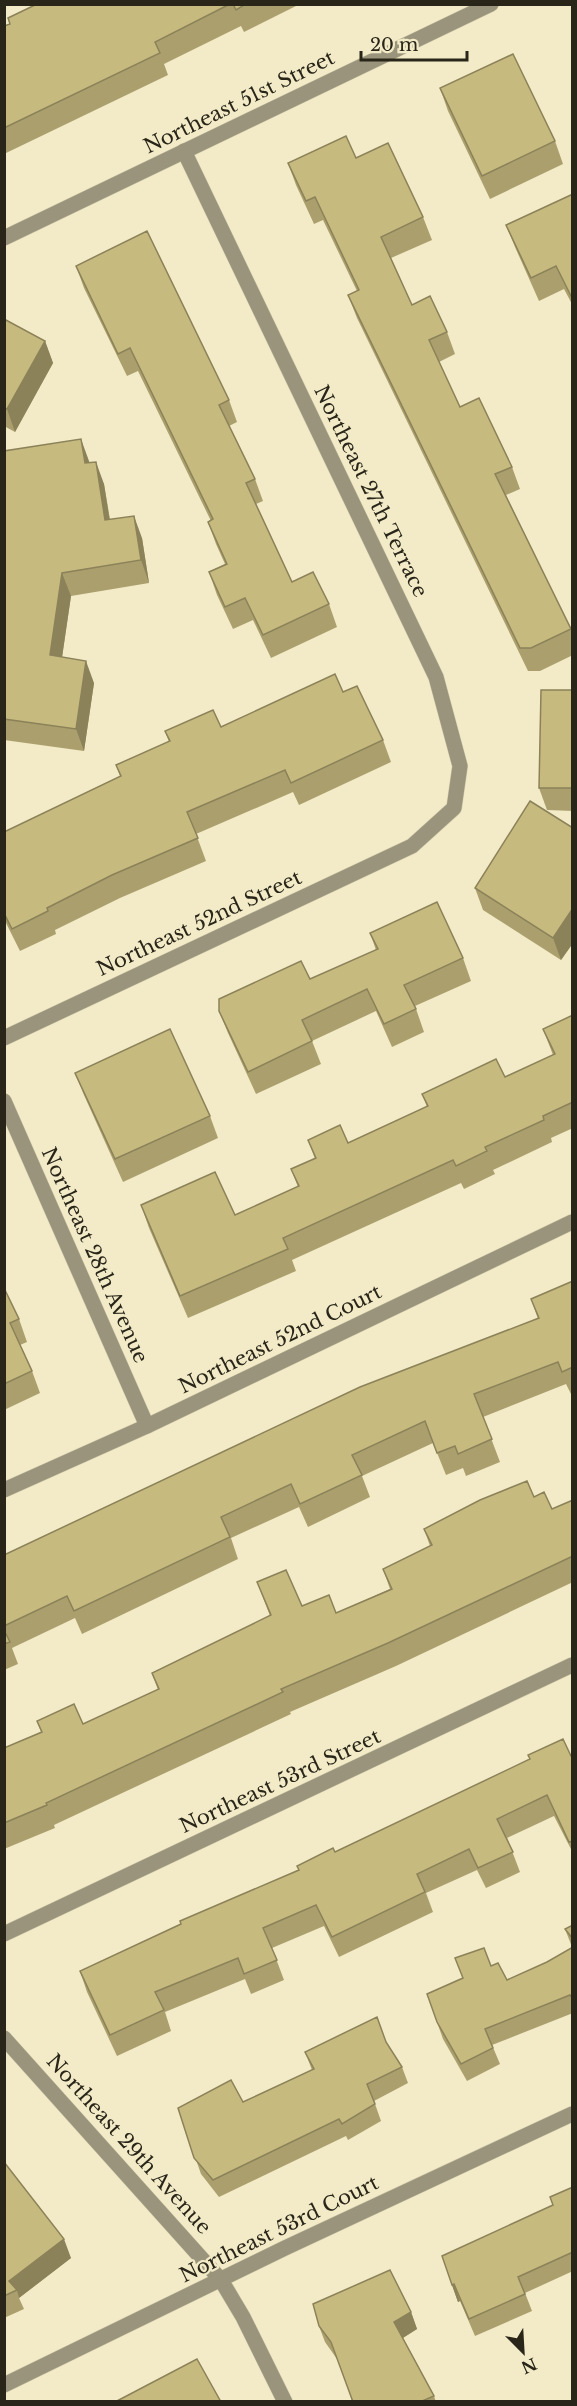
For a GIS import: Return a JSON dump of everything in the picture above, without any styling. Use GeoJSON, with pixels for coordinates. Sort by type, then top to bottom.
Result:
{"type":"FeatureCollection","features":[{"type":"Feature","properties":{"kind":"street","name":"Northeast 51st Street"},"geometry":{"type":"LineString","coordinates":[[4,237],[491,4]]}},
{"type":"Feature","properties":{"kind":"street","name":"Northeast 27th Terrace"},"geometry":{"type":"LineString","coordinates":[[184,151],[436,677],[460,766],[454,808],[412,846]]}},
{"type":"Feature","properties":{"kind":"street","name":"Northeast 52nd Street"},"geometry":{"type":"LineString","coordinates":[[4,1038],[412,846]]}},
{"type":"Feature","properties":{"kind":"street","name":"Northeast 28th Avenue"},"geometry":{"type":"LineString","coordinates":[[4,1101],[147,1426]]}},
{"type":"Feature","properties":{"kind":"street","name":"Northeast 52nd Court"},"geometry":{"type":"LineString","coordinates":[[4,1490],[147,1426],[573,1222]]}},
{"type":"Feature","properties":{"kind":"street","name":"Northeast 53rd Street"},"geometry":{"type":"LineString","coordinates":[[4,1934],[573,1665]]}},
{"type":"Feature","properties":{"kind":"street","name":"Northeast 29th Avenue"},"geometry":{"type":"LineString","coordinates":[[4,2038],[221,2280],[243,2317],[285,2402]]}},
{"type":"Feature","properties":{"kind":"street","name":"Northeast 53rd Court"},"geometry":{"type":"LineString","coordinates":[[4,2385],[573,2114]]}},
{"type":"Feature","properties":{"kind":"building"},"geometry":{"type":"Polygon","coordinates":[[[37,4],[230,4],[155,42],[160,53],[4,128],[4,26],[10,24],[8,18],[37,4]]]}},
{"type":"Feature","properties":{"kind":"building"},"geometry":{"type":"Polygon","coordinates":[[[233,4],[246,4],[236,10],[233,4]]]}},
{"type":"Feature","properties":{"kind":"building"},"geometry":{"type":"Polygon","coordinates":[[[513,54],[555,141],[482,176],[440,88],[513,54]]]}},
{"type":"Feature","properties":{"kind":"building"},"geometry":{"type":"Polygon","coordinates":[[[346,136],[356,158],[388,143],[423,217],[381,237],[412,305],[430,296],[447,332],[429,340],[460,407],[479,398],[512,467],[495,474],[571,629],[531,648],[520,648],[348,295],[359,290],[315,197],[306,201],[288,163],[346,136]]]}},
{"type":"Feature","properties":{"kind":"building"},"geometry":{"type":"Polygon","coordinates":[[[573,194],[573,300],[556,266],[531,278],[506,225],[573,194]]]}},
{"type":"Feature","properties":{"kind":"building"},"geometry":{"type":"Polygon","coordinates":[[[147,231],[229,400],[219,405],[255,479],[246,483],[292,582],[313,572],[329,604],[263,635],[245,598],[225,607],[209,572],[227,564],[208,522],[213,519],[130,348],[118,354],[76,266],[147,231]]]}},
{"type":"Feature","properties":{"kind":"building"},"geometry":{"type":"Polygon","coordinates":[[[4,319],[45,341],[7,409],[4,408],[4,319]]]}},
{"type":"Feature","properties":{"kind":"building"},"geometry":{"type":"Polygon","coordinates":[[[81,439],[85,463],[96,462],[105,520],[134,516],[141,560],[62,573],[50,655],[86,661],[76,729],[4,719],[4,451],[81,439]]]}},
{"type":"Feature","properties":{"kind":"building"},"geometry":{"type":"Polygon","coordinates":[[[335,674],[343,692],[357,686],[383,740],[291,783],[285,770],[187,812],[198,838],[112,875],[47,908],[48,911],[12,929],[4,913],[4,832],[121,776],[116,765],[170,741],[165,731],[213,710],[221,727],[335,674]]]}},
{"type":"Feature","properties":{"kind":"building"},"geometry":{"type":"Polygon","coordinates":[[[541,690],[573,690],[573,788],[539,788],[541,690]]]}},
{"type":"Feature","properties":{"kind":"building"},"geometry":{"type":"Polygon","coordinates":[[[530,801],[573,828],[573,908],[553,938],[475,888],[530,801]]]}},
{"type":"Feature","properties":{"kind":"building"},"geometry":{"type":"Polygon","coordinates":[[[437,902],[463,958],[404,985],[416,1009],[384,1024],[367,989],[302,1020],[312,1041],[248,1072],[219,1011],[219,999],[301,961],[310,979],[378,949],[370,933],[437,902]]]}},
{"type":"Feature","properties":{"kind":"building"},"geometry":{"type":"Polygon","coordinates":[[[573,1015],[573,1102],[543,1116],[544,1120],[485,1147],[487,1151],[456,1166],[453,1160],[283,1238],[288,1249],[180,1296],[141,1205],[215,1172],[235,1215],[299,1186],[291,1169],[316,1158],[308,1140],[340,1125],[348,1143],[428,1106],[422,1094],[496,1059],[505,1077],[555,1054],[543,1029],[573,1015]]]}},
{"type":"Feature","properties":{"kind":"building"},"geometry":{"type":"Polygon","coordinates":[[[170,1029],[210,1116],[115,1159],[75,1073],[170,1029]]]}},
{"type":"Feature","properties":{"kind":"building"},"geometry":{"type":"Polygon","coordinates":[[[573,1281],[573,1367],[562,1372],[558,1362],[474,1394],[492,1439],[458,1454],[455,1446],[437,1453],[425,1421],[352,1455],[362,1475],[300,1504],[291,1484],[221,1517],[230,1537],[74,1611],[67,1596],[4,1626],[4,1555],[360,1387],[539,1318],[531,1299],[573,1281]]]}},
{"type":"Feature","properties":{"kind":"building"},"geometry":{"type":"Polygon","coordinates":[[[4,1288],[19,1319],[10,1323],[32,1371],[4,1384],[4,1288]]]}},
{"type":"Feature","properties":{"kind":"building"},"geometry":{"type":"Polygon","coordinates":[[[527,1481],[534,1497],[544,1492],[552,1509],[573,1500],[573,1556],[388,1643],[281,1689],[283,1692],[46,1803],[47,1805],[4,1823],[4,1748],[42,1732],[37,1721],[74,1704],[83,1724],[159,1689],[152,1673],[271,1615],[257,1582],[286,1570],[302,1606],[329,1595],[336,1613],[392,1589],[383,1569],[432,1545],[424,1529],[480,1500],[527,1481]]]}},
{"type":"Feature","properties":{"kind":"building"},"geometry":{"type":"Polygon","coordinates":[[[4,1630],[10,1642],[4,1644],[4,1630]]]}},
{"type":"Feature","properties":{"kind":"building"},"geometry":{"type":"Polygon","coordinates":[[[563,1739],[573,1756],[573,1841],[569,1842],[547,1795],[497,1819],[513,1852],[478,1868],[469,1849],[417,1874],[425,1892],[332,1937],[316,1905],[263,1928],[277,1960],[244,1974],[238,1958],[155,1992],[164,2010],[110,2035],[80,1971],[181,1924],[180,1921],[299,1870],[297,1866],[333,1848],[335,1852],[530,1759],[528,1755],[563,1739]]]}},
{"type":"Feature","properties":{"kind":"building"},"geometry":{"type":"Polygon","coordinates":[[[573,1925],[573,1939],[565,1929],[573,1925]]]}},
{"type":"Feature","properties":{"kind":"building"},"geometry":{"type":"Polygon","coordinates":[[[573,1947],[573,1999],[570,1995],[485,2029],[493,2048],[461,2064],[437,2022],[427,1994],[463,1978],[455,1958],[484,1948],[491,1966],[498,1963],[507,1980],[573,1947]]]}},
{"type":"Feature","properties":{"kind":"building"},"geometry":{"type":"Polygon","coordinates":[[[377,2017],[386,2042],[402,2067],[367,2084],[375,2104],[342,2124],[339,2119],[213,2180],[194,2158],[178,2108],[231,2080],[243,2102],[314,2069],[305,2052],[377,2017]]]}},
{"type":"Feature","properties":{"kind":"building"},"geometry":{"type":"Polygon","coordinates":[[[4,2162],[64,2239],[9,2281],[17,2290],[4,2296],[4,2162]]]}},
{"type":"Feature","properties":{"kind":"building"},"geometry":{"type":"Polygon","coordinates":[[[573,2187],[573,2252],[518,2277],[525,2294],[469,2319],[454,2284],[452,2285],[442,2256],[553,2205],[550,2197],[573,2187]]]}},
{"type":"Feature","properties":{"kind":"building"},"geometry":{"type":"Polygon","coordinates":[[[390,2270],[411,2312],[394,2322],[434,2396],[420,2402],[353,2402],[331,2342],[319,2326],[313,2304],[390,2270]]]}},
{"type":"Feature","properties":{"kind":"building"},"geometry":{"type":"Polygon","coordinates":[[[197,2359],[221,2402],[115,2402],[197,2359]]]}}]}
